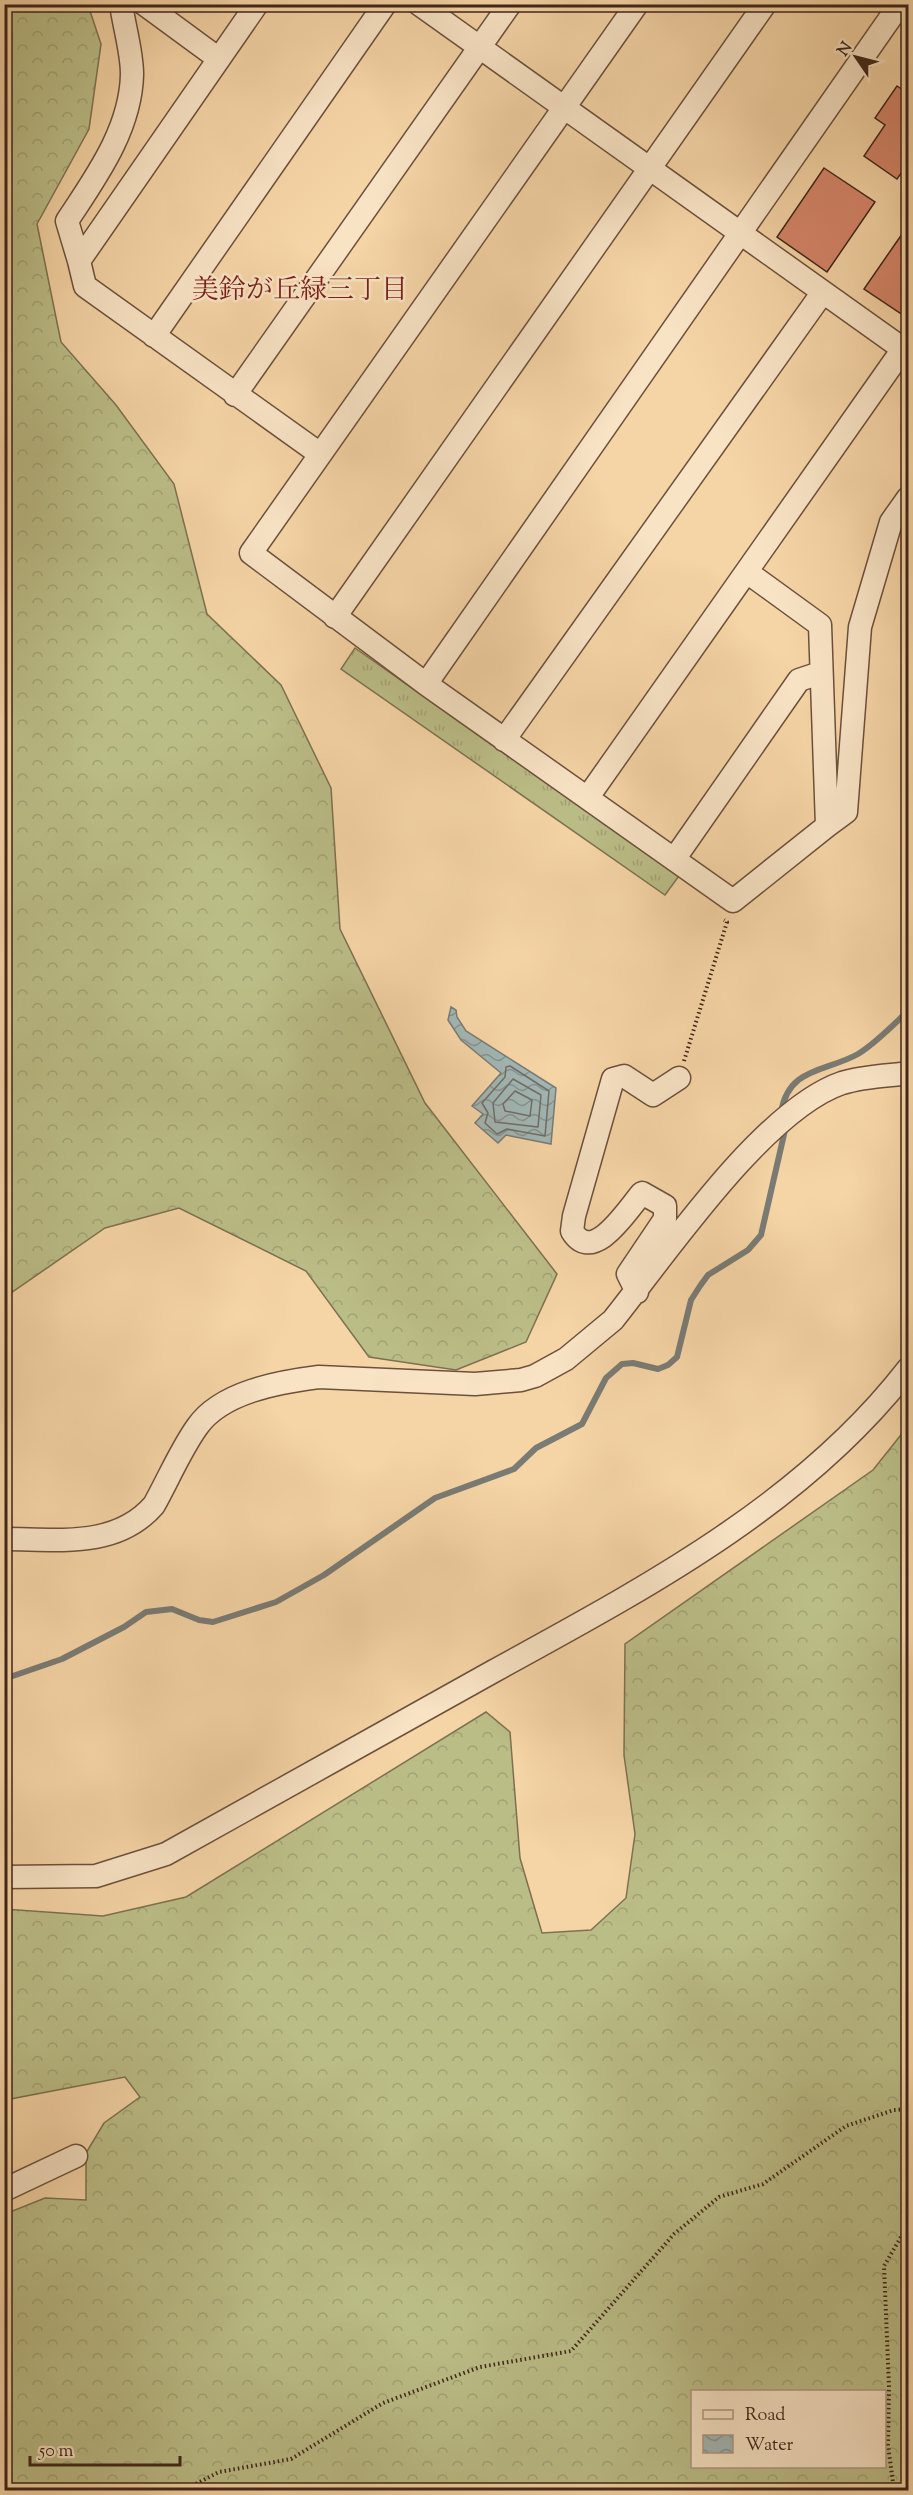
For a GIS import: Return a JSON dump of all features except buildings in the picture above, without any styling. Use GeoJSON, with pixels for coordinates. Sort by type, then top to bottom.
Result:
{"type":"FeatureCollection","features":[{"type":"Feature","properties":{"kind":"street"},"geometry":{"type":"LineString","coordinates":[[121,4],[132,73],[123,120],[107,159],[67,221],[85,286],[320,454]]}},
{"type":"Feature","properties":{"kind":"street"},"geometry":{"type":"LineString","coordinates":[[144,4],[219,59]]}},
{"type":"Feature","properties":{"kind":"street"},"geometry":{"type":"LineString","coordinates":[[79,261],[257,4]]}},
{"type":"Feature","properties":{"kind":"street"},"geometry":{"type":"LineString","coordinates":[[154,336],[385,4]]}},
{"type":"Feature","properties":{"kind":"street"},"geometry":{"type":"LineString","coordinates":[[419,4],[903,349],[588,797]]}},
{"type":"Feature","properties":{"kind":"street"},"geometry":{"type":"LineString","coordinates":[[235,395],[510,4]]}},
{"type":"Feature","properties":{"kind":"street"},"geometry":{"type":"LineString","coordinates":[[637,4],[251,553],[426,684],[733,901],[846,812],[860,627],[891,522],[909,498]]}},
{"type":"Feature","properties":{"kind":"street"},"geometry":{"type":"LineString","coordinates":[[335,617],[765,4]]}},
{"type":"Feature","properties":{"kind":"street"},"geometry":{"type":"LineString","coordinates":[[426,684],[900,4]]}},
{"type":"Feature","properties":{"kind":"street"},"geometry":{"type":"LineString","coordinates":[[504,740],[823,292]]}},
{"type":"Feature","properties":{"kind":"street"},"geometry":{"type":"LineString","coordinates":[[747,572],[820,625],[827,826]]}},
{"type":"Feature","properties":{"kind":"street"},"geometry":{"type":"LineString","coordinates":[[675,858],[799,680],[820,673]]}},
{"type":"Feature","properties":{"kind":"street"},"geometry":{"type":"LineString","coordinates":[[4,1539],[98,1538],[131,1526],[154,1505],[205,1417],[244,1394],[299,1379],[319,1377],[475,1384],[521,1380],[549,1369],[589,1342],[613,1320],[709,1200],[767,1134],[798,1109],[841,1084],[901,1074]]}},
{"type":"Feature","properties":{"kind":"street"},"geometry":{"type":"LineString","coordinates":[[636,1292],[628,1274],[665,1219],[665,1206],[642,1193],[597,1242],[585,1244],[577,1239],[572,1231],[574,1216],[613,1079],[624,1076],[653,1095],[679,1078]]}},
{"type":"Feature","properties":{"kind":"street"},"geometry":{"type":"LineString","coordinates":[[4,1877],[96,1876],[166,1854],[644,1588],[730,1533],[813,1468],[882,1404],[909,1369]]}},
{"type":"Feature","properties":{"kind":"street"},"geometry":{"type":"LineString","coordinates":[[4,2190],[76,2156]]}},
{"type":"Feature","properties":{"kind":"path"},"geometry":{"type":"LineString","coordinates":[[679,1078],[727,922],[718,915]]}},
{"type":"Feature","properties":{"kind":"path"},"geometry":{"type":"LineString","coordinates":[[184,2490],[219,2472],[291,2459],[383,2403],[480,2367],[571,2351],[674,2234],[719,2197],[763,2184],[846,2126],[894,2110],[909,2109]]}},
{"type":"Feature","properties":{"kind":"path"},"geometry":{"type":"LineString","coordinates":[[894,2490],[888,2445],[884,2266],[909,2226]]}},
{"type":"Feature","properties":{"kind":"green space"},"geometry":{"type":"Polygon","coordinates":[[[5,4],[88,5],[101,44],[89,129],[37,224],[61,342],[116,405],[174,484],[207,614],[281,685],[331,788],[340,929],[425,1103],[557,1274],[526,1342],[456,1370],[369,1357],[306,1271],[179,1208],[105,1228],[5,1297],[5,4]]]}},
{"type":"Feature","properties":{"kind":"green space"},"geometry":{"type":"Polygon","coordinates":[[[355,648],[679,876],[665,895],[341,669],[355,648]]]}},
{"type":"Feature","properties":{"kind":"green space"},"geometry":{"type":"Polygon","coordinates":[[[908,1426],[908,2490],[5,2490],[5,2214],[45,2198],[86,2200],[86,2153],[104,2123],[140,2097],[125,2077],[5,2100],[4,1909],[103,1916],[186,1897],[486,1712],[510,1732],[520,1858],[542,1933],[591,1930],[626,1898],[635,1834],[624,1755],[625,1644],[873,1470],[908,1426]]]}},
{"type":"Feature","properties":{"kind":"water"},"geometry":{"type":"Polygon","coordinates":[[[451,1007],[456,1010],[457,1017],[466,1031],[556,1088],[551,1144],[506,1135],[498,1143],[475,1123],[483,1114],[472,1106],[501,1073],[461,1040],[448,1020],[451,1007]]]}},
{"type":"Feature","properties":{"kind":"waterway"},"geometry":{"type":"LineString","coordinates":[[781,1113],[791,1087],[800,1079],[865,1050],[908,1011]]}},
{"type":"Feature","properties":{"kind":"waterway"},"geometry":{"type":"LineString","coordinates":[[4,1679],[62,1659],[124,1627],[146,1612],[172,1609],[199,1620],[213,1622],[276,1602],[324,1575],[435,1498],[514,1469],[536,1448],[582,1424],[606,1378],[622,1364],[633,1363],[658,1369],[668,1365],[677,1357],[691,1300],[700,1286],[708,1275],[748,1250],[761,1235],[785,1130]]}},
{"type":"Feature","properties":{"kind":"district","name":"美鈴が丘緑三丁目"},"geometry":{"type":"Point","coordinates":[300,289]}}]}
